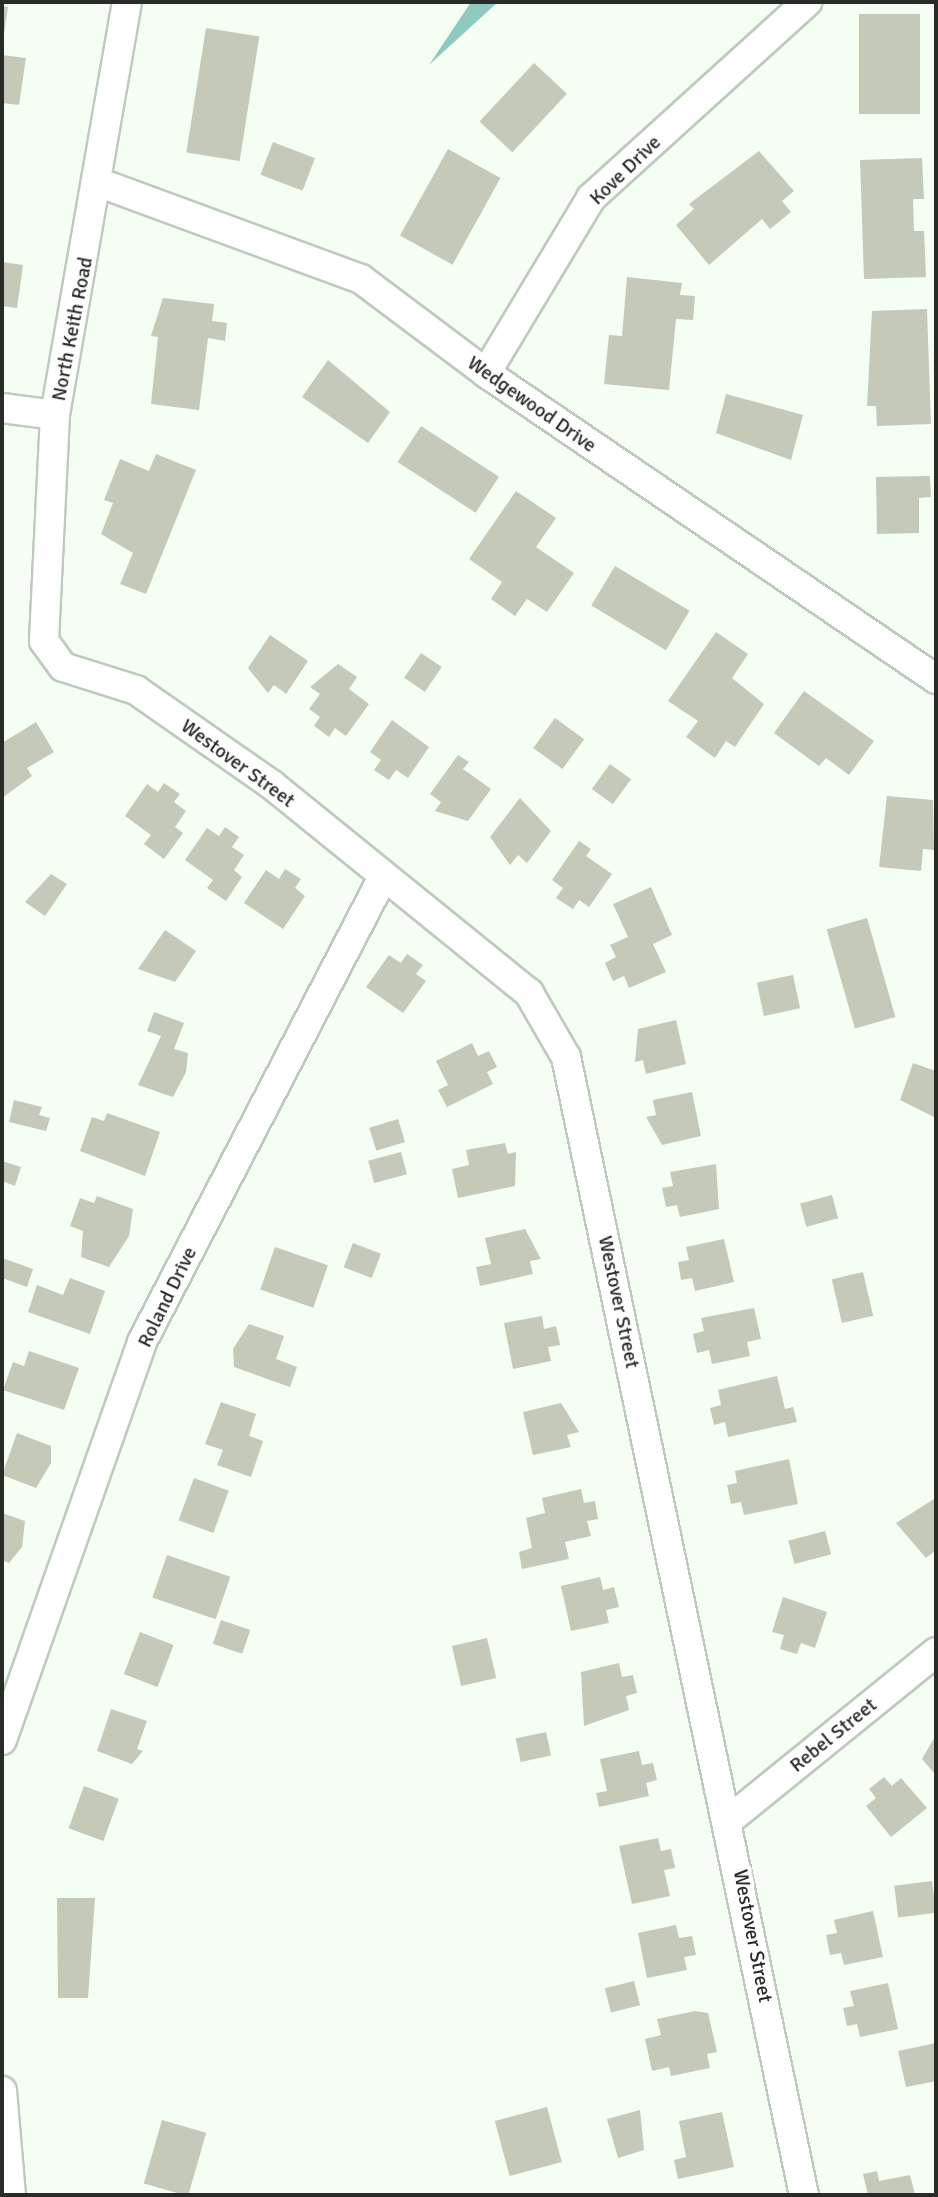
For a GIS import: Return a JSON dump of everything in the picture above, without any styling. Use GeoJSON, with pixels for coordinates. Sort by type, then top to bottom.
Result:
{"type":"FeatureCollection","features":[{"type":"Feature","properties":{"kind":"street","name":"North Keith Road"},"geometry":{"type":"LineString","coordinates":[[53,657],[44,641],[55,415],[100,183],[127,2]]}},
{"type":"Feature","properties":{"kind":"street","name":"Kove Drive"},"geometry":{"type":"LineString","coordinates":[[486,373],[591,198],[807,2]]}},
{"type":"Feature","properties":{"kind":"street","name":"Wedgewood Drive"},"geometry":{"type":"LineString","coordinates":[[100,183],[333,266],[936,679]]}},
{"type":"Feature","properties":{"kind":"street"},"geometry":{"type":"LineString","coordinates":[[2,408],[55,415]]}},
{"type":"Feature","properties":{"kind":"street","name":"Westover Street"},"geometry":{"type":"LineString","coordinates":[[53,657],[63,667],[136,690],[272,785],[529,993],[566,1057],[730,1819],[804,2195]]}},
{"type":"Feature","properties":{"kind":"street","name":"Roland Drive"},"geometry":{"type":"LineString","coordinates":[[2,1740],[142,1342],[383,877]]}},
{"type":"Feature","properties":{"kind":"street","name":"Rebel Street"},"geometry":{"type":"LineString","coordinates":[[730,1819],[936,1652]]}},
{"type":"Feature","properties":{"kind":"street"},"geometry":{"type":"LineString","coordinates":[[2,2091],[11,2195]]}},
{"type":"Feature","properties":{"kind":"water"},"geometry":{"type":"Polygon","coordinates":[[[471,2],[498,2],[429,65],[471,2]]]}},
{"type":"Feature","properties":{"kind":"building"},"geometry":{"type":"Polygon","coordinates":[[[2,6],[8,7],[4,34],[2,34],[2,6]]]}},
{"type":"Feature","properties":{"kind":"building"},"geometry":{"type":"Polygon","coordinates":[[[859,14],[920,14],[920,114],[859,114],[859,14]]]}},
{"type":"Feature","properties":{"kind":"building"},"geometry":{"type":"Polygon","coordinates":[[[206,28],[259,36],[240,161],[186,152],[206,28]]]}},
{"type":"Feature","properties":{"kind":"building"},"geometry":{"type":"Polygon","coordinates":[[[2,55],[26,58],[19,105],[2,103],[2,55]]]}},
{"type":"Feature","properties":{"kind":"building"},"geometry":{"type":"Polygon","coordinates":[[[534,63],[567,94],[512,152],[479,122],[534,63]]]}},
{"type":"Feature","properties":{"kind":"building"},"geometry":{"type":"Polygon","coordinates":[[[273,142],[315,158],[302,191],[260,175],[273,142]]]}},
{"type":"Feature","properties":{"kind":"building"},"geometry":{"type":"Polygon","coordinates":[[[448,149],[500,178],[452,265],[400,236],[448,149]]]}},
{"type":"Feature","properties":{"kind":"building"},"geometry":{"type":"Polygon","coordinates":[[[759,151],[794,191],[782,201],[791,212],[770,229],[762,219],[709,265],[676,225],[694,209],[689,204],[759,151]]]}},
{"type":"Feature","properties":{"kind":"building"},"geometry":{"type":"Polygon","coordinates":[[[922,158],[924,199],[913,199],[914,231],[924,231],[926,277],[864,279],[860,160],[922,158]]]}},
{"type":"Feature","properties":{"kind":"building"},"geometry":{"type":"Polygon","coordinates":[[[2,262],[23,265],[17,308],[2,306],[2,262]]]}},
{"type":"Feature","properties":{"kind":"building"},"geometry":{"type":"Polygon","coordinates":[[[627,277],[682,283],[680,295],[695,296],[693,320],[676,319],[669,390],[604,384],[609,335],[622,336],[627,277]]]}},
{"type":"Feature","properties":{"kind":"building"},"geometry":{"type":"Polygon","coordinates":[[[163,298],[214,304],[212,321],[227,323],[225,341],[208,338],[199,410],[151,404],[158,337],[151,336],[163,298]]]}},
{"type":"Feature","properties":{"kind":"building"},"geometry":{"type":"Polygon","coordinates":[[[927,309],[931,424],[877,426],[876,406],[867,406],[872,311],[927,309]]]}},
{"type":"Feature","properties":{"kind":"building"},"geometry":{"type":"Polygon","coordinates":[[[328,360],[390,412],[368,443],[302,397],[328,360]]]}},
{"type":"Feature","properties":{"kind":"building"},"geometry":{"type":"Polygon","coordinates":[[[726,394],[803,415],[791,460],[716,433],[726,394]]]}},
{"type":"Feature","properties":{"kind":"building"},"geometry":{"type":"Polygon","coordinates":[[[421,426],[499,477],[476,513],[398,462],[421,426]]]}},
{"type":"Feature","properties":{"kind":"building"},"geometry":{"type":"Polygon","coordinates":[[[156,454],[196,470],[146,594],[120,584],[133,553],[101,534],[113,503],[104,500],[120,459],[149,471],[156,454]]]}},
{"type":"Feature","properties":{"kind":"building"},"geometry":{"type":"Polygon","coordinates":[[[930,476],[931,497],[919,498],[919,533],[877,534],[876,477],[930,476]]]}},
{"type":"Feature","properties":{"kind":"building"},"geometry":{"type":"Polygon","coordinates":[[[516,491],[556,518],[536,547],[574,573],[547,612],[527,599],[515,616],[491,599],[502,582],[469,559],[516,491]]]}},
{"type":"Feature","properties":{"kind":"building"},"geometry":{"type":"Polygon","coordinates":[[[615,566],[690,611],[666,650],[591,605],[615,566]]]}},
{"type":"Feature","properties":{"kind":"building"},"geometry":{"type":"Polygon","coordinates":[[[716,632],[748,654],[732,678],[764,704],[735,747],[726,741],[715,758],[686,737],[698,721],[668,701],[716,632]]]}},
{"type":"Feature","properties":{"kind":"building"},"geometry":{"type":"Polygon","coordinates":[[[270,635],[308,661],[286,694],[274,685],[268,693],[248,668],[270,635]]]}},
{"type":"Feature","properties":{"kind":"building"},"geometry":{"type":"Polygon","coordinates":[[[421,653],[442,667],[425,692],[404,678],[421,653]]]}},
{"type":"Feature","properties":{"kind":"building"},"geometry":{"type":"Polygon","coordinates":[[[338,664],[357,677],[349,689],[369,704],[346,736],[335,728],[329,737],[314,726],[320,717],[309,709],[320,694],[310,687],[338,664]]]}},
{"type":"Feature","properties":{"kind":"building"},"geometry":{"type":"Polygon","coordinates":[[[804,691],[874,741],[849,775],[826,758],[819,766],[774,733],[804,691]]]}},
{"type":"Feature","properties":{"kind":"building"},"geometry":{"type":"Polygon","coordinates":[[[555,718],[584,739],[562,769],[533,748],[555,718]]]}},
{"type":"Feature","properties":{"kind":"building"},"geometry":{"type":"Polygon","coordinates":[[[392,720],[429,747],[408,778],[396,770],[389,780],[374,770],[381,760],[370,752],[392,720]]]}},
{"type":"Feature","properties":{"kind":"building"},"geometry":{"type":"Polygon","coordinates":[[[36,722],[54,752],[27,768],[32,776],[2,798],[2,743],[36,722]]]}},
{"type":"Feature","properties":{"kind":"building"},"geometry":{"type":"Polygon","coordinates":[[[458,755],[469,762],[463,769],[491,789],[468,821],[435,811],[441,802],[430,794],[458,755]]]}},
{"type":"Feature","properties":{"kind":"building"},"geometry":{"type":"Polygon","coordinates":[[[610,764],[631,779],[613,804],[592,789],[610,764]]]}},
{"type":"Feature","properties":{"kind":"building"},"geometry":{"type":"Polygon","coordinates":[[[164,783],[180,794],[174,802],[186,811],[175,827],[183,833],[164,859],[144,844],[151,835],[125,816],[147,784],[158,792],[164,783]]]}},
{"type":"Feature","properties":{"kind":"building"},"geometry":{"type":"Polygon","coordinates":[[[887,796],[933,800],[934,850],[923,849],[921,871],[879,867],[887,796]]]}},
{"type":"Feature","properties":{"kind":"building"},"geometry":{"type":"Polygon","coordinates":[[[520,798],[551,831],[527,863],[518,855],[510,865],[490,837],[520,798]]]}},
{"type":"Feature","properties":{"kind":"building"},"geometry":{"type":"Polygon","coordinates":[[[225,827],[239,837],[232,847],[244,855],[234,870],[242,877],[226,901],[207,888],[213,880],[185,860],[207,828],[219,836],[225,827]]]}},
{"type":"Feature","properties":{"kind":"building"},"geometry":{"type":"Polygon","coordinates":[[[579,841],[591,849],[586,856],[612,874],[589,907],[579,900],[573,909],[556,898],[563,888],[552,880],[579,841]]]}},
{"type":"Feature","properties":{"kind":"building"},"geometry":{"type":"Polygon","coordinates":[[[285,869],[301,879],[295,888],[305,896],[283,929],[244,903],[266,870],[279,879],[285,869]]]}},
{"type":"Feature","properties":{"kind":"building"},"geometry":{"type":"Polygon","coordinates":[[[51,874],[67,884],[45,916],[25,902],[51,874]]]}},
{"type":"Feature","properties":{"kind":"building"},"geometry":{"type":"Polygon","coordinates":[[[651,887],[672,935],[653,944],[666,972],[629,988],[624,976],[613,981],[605,963],[616,957],[610,945],[628,937],[613,904],[651,887]]]}},
{"type":"Feature","properties":{"kind":"building"},"geometry":{"type":"Polygon","coordinates":[[[867,918],[895,1017],[855,1029],[827,930],[867,918]]]}},
{"type":"Feature","properties":{"kind":"building"},"geometry":{"type":"Polygon","coordinates":[[[165,930],[196,951],[175,982],[138,969],[165,930]]]}},
{"type":"Feature","properties":{"kind":"building"},"geometry":{"type":"Polygon","coordinates":[[[407,954],[423,965],[416,974],[426,981],[403,1013],[366,987],[389,955],[401,963],[407,954]]]}},
{"type":"Feature","properties":{"kind":"building"},"geometry":{"type":"Polygon","coordinates":[[[793,975],[800,1008],[764,1016],[757,983],[793,975]]]}},
{"type":"Feature","properties":{"kind":"building"},"geometry":{"type":"Polygon","coordinates":[[[154,1012],[184,1023],[174,1049],[188,1053],[186,1072],[173,1097],[138,1085],[161,1036],[147,1031],[154,1012]]]}},
{"type":"Feature","properties":{"kind":"building"},"geometry":{"type":"Polygon","coordinates":[[[676,1020],[686,1064],[646,1074],[643,1060],[635,1062],[638,1029],[676,1020]]]}},
{"type":"Feature","properties":{"kind":"building"},"geometry":{"type":"Polygon","coordinates":[[[472,1043],[478,1056],[489,1051],[497,1067],[487,1072],[493,1084],[447,1107],[438,1090],[448,1085],[436,1061],[472,1043]]]}},
{"type":"Feature","properties":{"kind":"building"},"geometry":{"type":"Polygon","coordinates":[[[913,1063],[936,1071],[936,1118],[900,1100],[913,1063]]]}},
{"type":"Feature","properties":{"kind":"building"},"geometry":{"type":"Polygon","coordinates":[[[692,1092],[701,1136],[662,1145],[646,1117],[656,1115],[653,1100],[692,1092]]]}},
{"type":"Feature","properties":{"kind":"building"},"geometry":{"type":"Polygon","coordinates":[[[14,1100],[42,1107],[39,1115],[50,1118],[46,1131],[9,1122],[14,1100]]]}},
{"type":"Feature","properties":{"kind":"building"},"geometry":{"type":"Polygon","coordinates":[[[107,1113],[160,1132],[145,1176],[80,1151],[92,1117],[104,1121],[107,1113]]]}},
{"type":"Feature","properties":{"kind":"building"},"geometry":{"type":"Polygon","coordinates":[[[398,1119],[405,1142],[376,1151],[369,1128],[398,1119]]]}},
{"type":"Feature","properties":{"kind":"building"},"geometry":{"type":"Polygon","coordinates":[[[505,1143],[508,1154],[516,1152],[515,1186],[458,1198],[452,1169],[469,1165],[466,1150],[505,1143]]]}},
{"type":"Feature","properties":{"kind":"building"},"geometry":{"type":"Polygon","coordinates":[[[401,1152],[407,1174],[374,1183],[368,1161],[401,1152]]]}},
{"type":"Feature","properties":{"kind":"building"},"geometry":{"type":"Polygon","coordinates":[[[2,1161],[21,1167],[15,1186],[2,1181],[2,1161]]]}},
{"type":"Feature","properties":{"kind":"building"},"geometry":{"type":"Polygon","coordinates":[[[716,1164],[719,1209],[680,1217],[677,1205],[666,1207],[662,1188],[673,1186],[670,1172],[716,1164]]]}},
{"type":"Feature","properties":{"kind":"building"},"geometry":{"type":"Polygon","coordinates":[[[832,1195],[838,1218],[806,1227],[800,1204],[832,1195]]]}},
{"type":"Feature","properties":{"kind":"building"},"geometry":{"type":"Polygon","coordinates":[[[97,1196],[133,1209],[129,1236],[109,1267],[81,1257],[83,1231],[70,1226],[80,1198],[94,1203],[97,1196]]]}},
{"type":"Feature","properties":{"kind":"building"},"geometry":{"type":"Polygon","coordinates":[[[525,1229],[541,1259],[530,1261],[533,1274],[480,1286],[476,1267],[491,1264],[485,1238],[525,1229]]]}},
{"type":"Feature","properties":{"kind":"building"},"geometry":{"type":"Polygon","coordinates":[[[724,1239],[734,1282],[695,1291],[692,1278],[681,1280],[678,1262],[689,1260],[686,1247],[724,1239]]]}},
{"type":"Feature","properties":{"kind":"building"},"geometry":{"type":"Polygon","coordinates":[[[353,1243],[381,1254],[372,1278],[344,1267],[353,1243]]]}},
{"type":"Feature","properties":{"kind":"building"},"geometry":{"type":"Polygon","coordinates":[[[275,1247],[328,1265],[313,1308],[260,1290],[275,1247]]]}},
{"type":"Feature","properties":{"kind":"building"},"geometry":{"type":"Polygon","coordinates":[[[2,1258],[33,1269],[27,1287],[2,1278],[2,1258]]]}},
{"type":"Feature","properties":{"kind":"building"},"geometry":{"type":"Polygon","coordinates":[[[863,1272],[873,1316],[842,1323],[832,1279],[863,1272]]]}},
{"type":"Feature","properties":{"kind":"building"},"geometry":{"type":"Polygon","coordinates":[[[70,1278],[105,1291],[90,1334],[28,1312],[37,1285],[63,1295],[70,1278]]]}},
{"type":"Feature","properties":{"kind":"building"},"geometry":{"type":"Polygon","coordinates":[[[754,1308],[761,1339],[747,1342],[750,1356],[712,1364],[709,1350],[697,1353],[693,1334],[704,1331],[701,1318],[754,1308]]]}},
{"type":"Feature","properties":{"kind":"building"},"geometry":{"type":"Polygon","coordinates":[[[542,1316],[544,1329],[556,1326],[560,1345],[548,1347],[551,1361],[513,1369],[504,1323],[542,1316]]]}},
{"type":"Feature","properties":{"kind":"building"},"geometry":{"type":"Polygon","coordinates":[[[249,1324],[284,1336],[276,1359],[297,1367],[290,1387],[234,1367],[233,1349],[249,1324]]]}},
{"type":"Feature","properties":{"kind":"building"},"geometry":{"type":"Polygon","coordinates":[[[29,1351],[79,1368],[64,1410],[3,1390],[13,1362],[24,1366],[29,1351]]]}},
{"type":"Feature","properties":{"kind":"building"},"geometry":{"type":"Polygon","coordinates":[[[777,1376],[785,1409],[793,1407],[797,1422],[728,1437],[725,1422],[714,1425],[710,1408],[721,1405],[718,1390],[777,1376]]]}},
{"type":"Feature","properties":{"kind":"building"},"geometry":{"type":"Polygon","coordinates":[[[221,1402],[256,1414],[249,1436],[263,1441],[251,1477],[217,1465],[223,1450],[205,1444],[221,1402]]]}},
{"type":"Feature","properties":{"kind":"building"},"geometry":{"type":"Polygon","coordinates":[[[561,1403],[579,1432],[567,1435],[571,1447],[533,1455],[523,1412],[561,1403]]]}},
{"type":"Feature","properties":{"kind":"building"},"geometry":{"type":"Polygon","coordinates":[[[17,1433],[51,1446],[51,1463],[36,1488],[2,1475],[17,1433]]]}},
{"type":"Feature","properties":{"kind":"building"},"geometry":{"type":"Polygon","coordinates":[[[789,1459],[798,1504],[744,1515],[741,1502],[731,1504],[727,1485],[737,1483],[735,1471],[789,1459]]]}},
{"type":"Feature","properties":{"kind":"building"},"geometry":{"type":"Polygon","coordinates":[[[194,1478],[229,1491],[213,1533],[179,1520],[194,1478]]]}},
{"type":"Feature","properties":{"kind":"building"},"geometry":{"type":"Polygon","coordinates":[[[581,1489],[584,1503],[595,1501],[598,1519],[587,1521],[591,1536],[565,1542],[569,1559],[522,1569],[519,1552],[532,1548],[526,1518],[545,1513],[542,1498],[581,1489]]]}},
{"type":"Feature","properties":{"kind":"building"},"geometry":{"type":"Polygon","coordinates":[[[934,1499],[936,1550],[926,1558],[896,1523],[934,1499]]]}},
{"type":"Feature","properties":{"kind":"building"},"geometry":{"type":"Polygon","coordinates":[[[2,1513],[25,1521],[22,1547],[9,1563],[2,1560],[2,1513]]]}},
{"type":"Feature","properties":{"kind":"building"},"geometry":{"type":"Polygon","coordinates":[[[825,1531],[831,1554],[795,1564],[788,1541],[825,1531]]]}},
{"type":"Feature","properties":{"kind":"building"},"geometry":{"type":"Polygon","coordinates":[[[167,1555],[230,1577],[216,1619],[152,1598],[167,1555]]]}},
{"type":"Feature","properties":{"kind":"building"},"geometry":{"type":"Polygon","coordinates":[[[600,1577],[603,1590],[614,1587],[619,1607],[606,1610],[609,1623],[571,1631],[561,1586],[600,1577]]]}},
{"type":"Feature","properties":{"kind":"building"},"geometry":{"type":"Polygon","coordinates":[[[783,1597],[827,1612],[815,1648],[801,1643],[797,1654],[780,1649],[784,1635],[772,1632],[783,1597]]]}},
{"type":"Feature","properties":{"kind":"building"},"geometry":{"type":"Polygon","coordinates":[[[221,1620],[250,1630],[242,1654],[213,1644],[221,1620]]]}},
{"type":"Feature","properties":{"kind":"building"},"geometry":{"type":"Polygon","coordinates":[[[140,1632],[174,1645],[157,1687],[124,1674],[140,1632]]]}},
{"type":"Feature","properties":{"kind":"building"},"geometry":{"type":"Polygon","coordinates":[[[487,1638],[496,1678],[461,1686],[452,1646],[487,1638]]]}},
{"type":"Feature","properties":{"kind":"building"},"geometry":{"type":"Polygon","coordinates":[[[619,1663],[622,1677],[633,1675],[637,1693],[626,1696],[629,1710],[584,1726],[581,1672],[619,1663]]]}},
{"type":"Feature","properties":{"kind":"building"},"geometry":{"type":"Polygon","coordinates":[[[111,1709],[147,1721],[137,1749],[143,1751],[132,1764],[97,1751],[111,1709]]]}},
{"type":"Feature","properties":{"kind":"building"},"geometry":{"type":"Polygon","coordinates":[[[546,1732],[551,1755],[521,1762],[516,1738],[546,1732]]]}},
{"type":"Feature","properties":{"kind":"building"},"geometry":{"type":"Polygon","coordinates":[[[936,1735],[936,1775],[922,1759],[936,1735]]]}},
{"type":"Feature","properties":{"kind":"building"},"geometry":{"type":"Polygon","coordinates":[[[639,1751],[642,1765],[653,1763],[657,1780],[646,1783],[649,1796],[599,1807],[596,1793],[607,1791],[600,1759],[639,1751]]]}},
{"type":"Feature","properties":{"kind":"building"},"geometry":{"type":"Polygon","coordinates":[[[884,1777],[892,1786],[901,1778],[927,1808],[891,1837],[866,1806],[876,1798],[869,1789],[884,1777]]]}},
{"type":"Feature","properties":{"kind":"building"},"geometry":{"type":"Polygon","coordinates":[[[84,1786],[119,1799],[103,1841],[69,1828],[84,1786]]]}},
{"type":"Feature","properties":{"kind":"building"},"geometry":{"type":"Polygon","coordinates":[[[658,1838],[661,1851],[671,1849],[675,1868],[664,1870],[670,1896],[632,1904],[619,1846],[658,1838]]]}},
{"type":"Feature","properties":{"kind":"building"},"geometry":{"type":"Polygon","coordinates":[[[932,1881],[936,1913],[898,1917],[894,1886],[932,1881]]]}},
{"type":"Feature","properties":{"kind":"building"},"geometry":{"type":"Polygon","coordinates":[[[57,1898],[95,1898],[88,1998],[58,1998],[57,1898]]]}},
{"type":"Feature","properties":{"kind":"building"},"geometry":{"type":"Polygon","coordinates":[[[873,1911],[883,1957],[844,1965],[841,1953],[830,1955],[826,1935],[837,1933],[834,1920],[873,1911]]]}},
{"type":"Feature","properties":{"kind":"building"},"geometry":{"type":"Polygon","coordinates":[[[676,1925],[679,1938],[692,1936],[696,1955],[684,1957],[687,1970],[647,1978],[638,1933],[676,1925]]]}},
{"type":"Feature","properties":{"kind":"building"},"geometry":{"type":"Polygon","coordinates":[[[634,1981],[640,2005],[611,2013],[605,1988],[634,1981]]]}},
{"type":"Feature","properties":{"kind":"building"},"geometry":{"type":"Polygon","coordinates":[[[888,1983],[898,2029],[860,2037],[857,2024],[847,2026],[843,2008],[854,2006],[850,1991],[888,1983]]]}},
{"type":"Feature","properties":{"kind":"building"},"geometry":{"type":"Polygon","coordinates":[[[695,2011],[708,2013],[717,2052],[707,2054],[710,2068],[671,2076],[669,2067],[652,2071],[645,2039],[661,2035],[657,2019],[695,2011]]]}},
{"type":"Feature","properties":{"kind":"building"},"geometry":{"type":"Polygon","coordinates":[[[936,2043],[936,2081],[906,2087],[898,2051],[936,2043]]]}},
{"type":"Feature","properties":{"kind":"building"},"geometry":{"type":"Polygon","coordinates":[[[547,2107],[562,2162],[510,2176],[495,2121],[547,2107]]]}},
{"type":"Feature","properties":{"kind":"building"},"geometry":{"type":"Polygon","coordinates":[[[640,2110],[644,2150],[618,2158],[607,2119],[640,2110]]]}},
{"type":"Feature","properties":{"kind":"building"},"geometry":{"type":"Polygon","coordinates":[[[722,2112],[734,2167],[678,2179],[674,2160],[686,2157],[679,2121],[722,2112]]]}},
{"type":"Feature","properties":{"kind":"building"},"geometry":{"type":"Polygon","coordinates":[[[162,2120],[206,2133],[188,2195],[144,2183],[162,2120]]]}},
{"type":"Feature","properties":{"kind":"building"},"geometry":{"type":"Polygon","coordinates":[[[877,2171],[879,2181],[910,2175],[915,2195],[868,2195],[863,2174],[877,2171]]]}}]}
